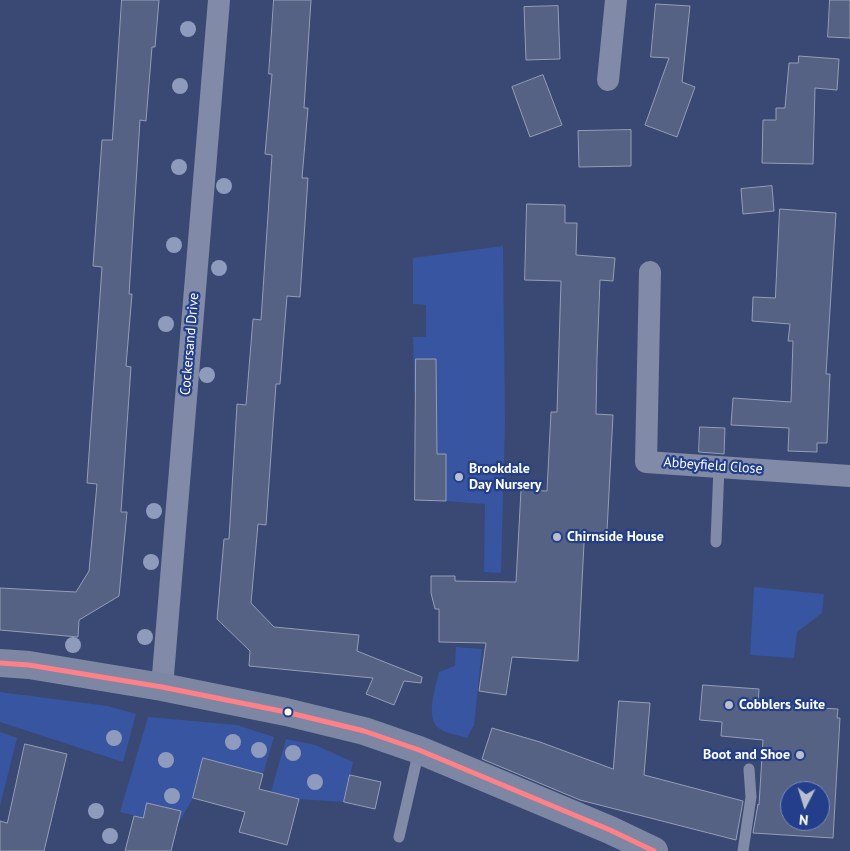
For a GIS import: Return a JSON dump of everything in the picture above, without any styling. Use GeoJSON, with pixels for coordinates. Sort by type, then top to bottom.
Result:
{"type":"FeatureCollection","features":[{"type":"Feature","properties":{"kind":"street","name":"Cockersand Drive"},"geometry":{"type":"LineString","coordinates":[[162,687],[219,0]]}},
{"type":"Feature","properties":{"kind":"street"},"geometry":{"type":"LineString","coordinates":[[608,80],[616,0]]}},
{"type":"Feature","properties":{"kind":"street","name":"Abbeyfield Close"},"geometry":{"type":"LineString","coordinates":[[650,272],[646,462],[850,476]]}},
{"type":"Feature","properties":{"kind":"street"},"geometry":{"type":"LineString","coordinates":[[0,663],[29,665],[162,687],[364,731],[419,750],[610,830],[654,851]]}},
{"type":"Feature","properties":{"kind":"lane"},"geometry":{"type":"LineString","coordinates":[[716,542],[719,467]]}},
{"type":"Feature","properties":{"kind":"lane"},"geometry":{"type":"LineString","coordinates":[[399,837],[419,750]]}},
{"type":"Feature","properties":{"kind":"lane"},"geometry":{"type":"LineString","coordinates":[[743,851],[751,797],[749,769]]}},
{"type":"Feature","properties":{"kind":"shaded area"},"geometry":{"type":"Polygon","coordinates":[[[503,246],[505,423],[501,573],[484,572],[485,504],[446,501],[446,455],[415,454],[415,420],[437,420],[437,392],[414,392],[413,337],[426,337],[426,305],[413,304],[413,258],[503,246]]]}},
{"type":"Feature","properties":{"kind":"shaded area"},"geometry":{"type":"Polygon","coordinates":[[[754,587],[824,594],[822,613],[797,632],[794,658],[750,655],[754,587]]]}},
{"type":"Feature","properties":{"kind":"shaded area"},"geometry":{"type":"Polygon","coordinates":[[[456,647],[482,649],[474,725],[467,738],[440,729],[435,724],[432,711],[432,702],[439,672],[455,666],[456,647]]]}},
{"type":"Feature","properties":{"kind":"shaded area"},"geometry":{"type":"Polygon","coordinates":[[[0,692],[108,706],[136,714],[123,762],[0,722],[0,692]]]}},
{"type":"Feature","properties":{"kind":"shaded area"},"geometry":{"type":"Polygon","coordinates":[[[148,717],[237,725],[274,737],[263,774],[203,758],[193,798],[177,826],[120,812],[148,717]]]}},
{"type":"Feature","properties":{"kind":"shaded area"},"geometry":{"type":"Polygon","coordinates":[[[0,732],[17,738],[0,806],[0,732]]]}},
{"type":"Feature","properties":{"kind":"shaded area"},"geometry":{"type":"Polygon","coordinates":[[[286,739],[315,745],[353,762],[344,802],[299,799],[271,792],[286,739]]]}},
{"type":"Feature","properties":{"kind":"building"},"geometry":{"type":"Polygon","coordinates":[[[122,0],[159,0],[155,47],[152,47],[146,121],[140,120],[129,294],[132,294],[126,366],[131,367],[121,512],[127,512],[119,596],[79,620],[78,637],[0,630],[0,588],[76,592],[89,571],[97,484],[87,483],[102,267],[93,266],[102,140],[112,140],[122,0]]]}},
{"type":"Feature","properties":{"kind":"building"},"geometry":{"type":"Polygon","coordinates":[[[274,0],[311,0],[304,108],[308,108],[302,178],[308,178],[300,297],[287,296],[280,384],[276,384],[266,525],[258,524],[251,603],[274,627],[359,635],[357,651],[422,677],[421,683],[404,681],[394,705],[366,694],[373,678],[249,666],[250,651],[217,619],[224,539],[229,539],[237,404],[246,405],[253,319],[261,320],[272,155],[265,154],[272,74],[269,74],[274,0]]]}},
{"type":"Feature","properties":{"kind":"building"},"geometry":{"type":"Polygon","coordinates":[[[830,0],[850,0],[850,38],[828,37],[830,0]]]}},
{"type":"Feature","properties":{"kind":"building"},"geometry":{"type":"Polygon","coordinates":[[[656,4],[690,6],[682,82],[695,87],[677,137],[645,125],[669,58],[651,57],[656,4]]]}},
{"type":"Feature","properties":{"kind":"building"},"geometry":{"type":"Polygon","coordinates":[[[558,6],[560,59],[526,60],[524,7],[558,6]]]}},
{"type":"Feature","properties":{"kind":"building"},"geometry":{"type":"Polygon","coordinates":[[[799,56],[839,59],[837,90],[815,88],[813,164],[762,163],[763,120],[776,120],[776,108],[785,108],[789,63],[798,63],[799,56]]]}},
{"type":"Feature","properties":{"kind":"building"},"geometry":{"type":"Polygon","coordinates":[[[543,75],[562,125],[530,137],[512,87],[543,75]]]}},
{"type":"Feature","properties":{"kind":"building"},"geometry":{"type":"Polygon","coordinates":[[[631,130],[631,166],[579,167],[578,131],[631,130]]]}},
{"type":"Feature","properties":{"kind":"building"},"geometry":{"type":"Polygon","coordinates":[[[772,186],[774,211],[743,214],[741,189],[772,186]]]}},
{"type":"Feature","properties":{"kind":"building"},"geometry":{"type":"Polygon","coordinates":[[[527,204],[565,205],[565,223],[577,223],[576,255],[615,258],[613,281],[600,280],[596,414],[613,415],[607,531],[584,543],[578,661],[512,657],[506,695],[479,691],[486,643],[439,642],[439,609],[435,609],[431,593],[431,576],[455,576],[455,581],[516,582],[521,490],[547,491],[551,412],[557,412],[561,281],[525,280],[527,204]]]}},
{"type":"Feature","properties":{"kind":"building"},"geometry":{"type":"Polygon","coordinates":[[[780,209],[836,213],[826,374],[830,374],[827,443],[817,443],[817,452],[788,451],[789,428],[731,425],[733,398],[791,402],[793,341],[788,341],[790,324],[752,321],[753,297],[775,298],[780,209]]]}},
{"type":"Feature","properties":{"kind":"building"},"geometry":{"type":"Polygon","coordinates":[[[416,359],[436,359],[437,454],[446,454],[446,501],[415,500],[416,359]]]}},
{"type":"Feature","properties":{"kind":"building"},"geometry":{"type":"Polygon","coordinates":[[[700,427],[725,428],[724,454],[699,452],[700,427]]]}},
{"type":"Feature","properties":{"kind":"building","name":"Boot and Shoe"},"geometry":{"type":"Polygon","coordinates":[[[703,685],[759,689],[758,704],[838,709],[837,718],[840,718],[833,838],[753,833],[759,805],[763,740],[721,736],[722,722],[700,720],[703,685]]]}},
{"type":"Feature","properties":{"kind":"building"},"geometry":{"type":"Polygon","coordinates":[[[619,701],[650,703],[644,775],[743,801],[736,840],[580,800],[482,759],[492,728],[540,742],[613,769],[619,701]]]}},
{"type":"Feature","properties":{"kind":"building"},"geometry":{"type":"Polygon","coordinates":[[[25,744],[67,754],[44,851],[0,851],[0,821],[7,823],[25,744]]]}},
{"type":"Feature","properties":{"kind":"building"},"geometry":{"type":"Polygon","coordinates":[[[203,758],[263,774],[259,789],[299,799],[287,845],[239,832],[245,812],[193,798],[203,758]]]}},
{"type":"Feature","properties":{"kind":"building"},"geometry":{"type":"Polygon","coordinates":[[[350,775],[381,782],[375,809],[344,802],[350,775]]]}},
{"type":"Feature","properties":{"kind":"building"},"geometry":{"type":"Polygon","coordinates":[[[147,803],[181,811],[171,851],[125,851],[134,816],[143,818],[147,803]]]}},
{"type":"Feature","properties":{"kind":"transit line"},"geometry":{"type":"LineString","coordinates":[[0,663],[29,665],[162,687],[286,712],[364,731],[419,750],[610,830],[654,851]]}},
{"type":"Feature","properties":{"kind":"place","name":"Brookdale Day Nursery"},"geometry":{"type":"Point","coordinates":[459,477]}},
{"type":"Feature","properties":{"kind":"place","name":"Chirnside House"},"geometry":{"type":"Point","coordinates":[557,537]}},
{"type":"Feature","properties":{"kind":"place","name":"Cobblers Suite"},"geometry":{"type":"Point","coordinates":[729,705]}},
{"type":"Feature","properties":{"kind":"place","name":"Boot and Shoe"},"geometry":{"type":"Point","coordinates":[800,755]}}]}
